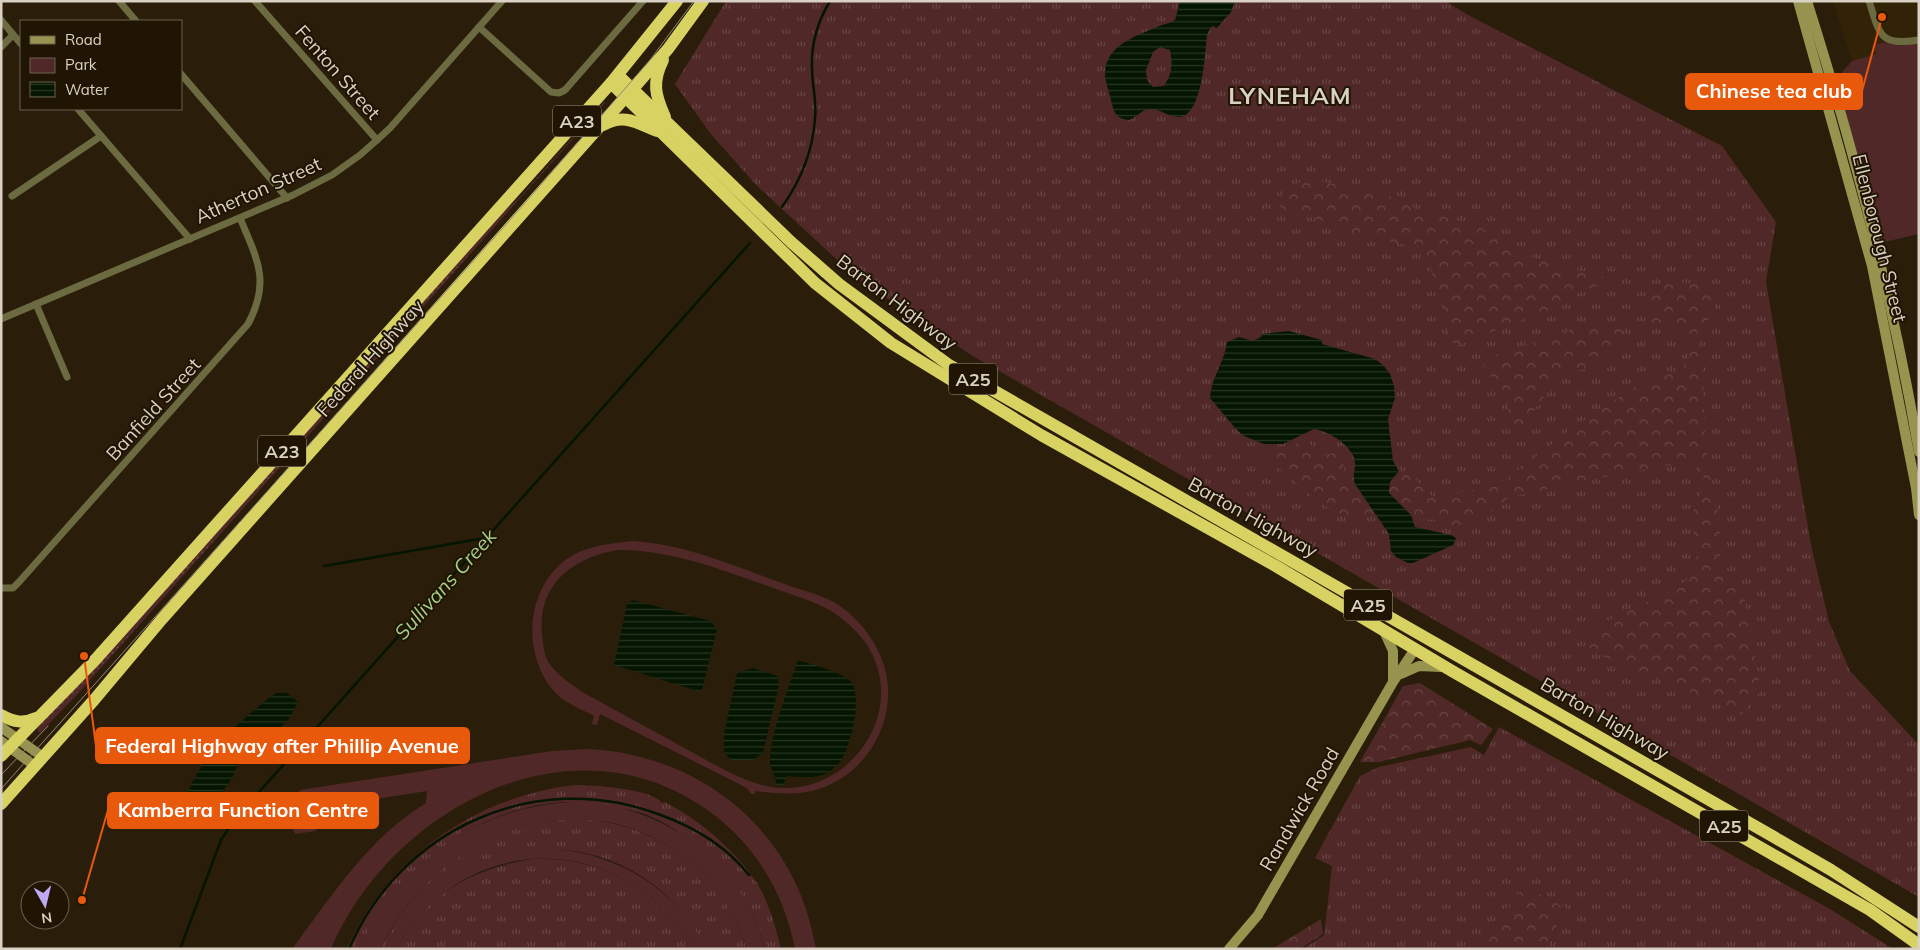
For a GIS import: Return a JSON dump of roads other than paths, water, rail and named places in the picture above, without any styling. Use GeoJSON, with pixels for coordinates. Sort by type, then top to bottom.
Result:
{"type":"FeatureCollection","features":[{"type":"Feature","properties":{"kind":"highway","name":"A23"},"geometry":{"type":"LineString","coordinates":[[614,79],[677,1]]}},
{"type":"Feature","properties":{"kind":"highway","name":"A23"},"geometry":{"type":"LineString","coordinates":[[668,49],[703,1]]}},
{"type":"Feature","properties":{"kind":"highway","name":"Federal Highway"},"geometry":{"type":"LineString","coordinates":[[1,804],[94,700],[162,619],[668,49]]}},
{"type":"Feature","properties":{"kind":"highway","name":"A25"},"geometry":{"type":"LineString","coordinates":[[600,126],[611,120],[626,119],[665,128],[658,103],[655,81],[657,72],[668,49]]}},
{"type":"Feature","properties":{"kind":"highway","name":"Barton Highway"},"geometry":{"type":"LineString","coordinates":[[614,79],[665,128],[815,283],[891,343],[1041,435],[1274,565],[1452,671],[1870,910],[1919,945]]}},
{"type":"Feature","properties":{"kind":"highway","name":"Federal Highway"},"geometry":{"type":"LineString","coordinates":[[7,746],[38,718],[94,660],[614,79]]}},
{"type":"Feature","properties":{"kind":"highway","name":"Barton Highway"},"geometry":{"type":"LineString","coordinates":[[665,128],[839,284],[949,365],[1782,842],[1919,927]]}},
{"type":"Feature","properties":{"kind":"highway","name":"Randwick Road"},"geometry":{"type":"LineString","coordinates":[[1412,647],[1419,634]]}},
{"type":"Feature","properties":{"kind":"highway"},"geometry":{"type":"LineString","coordinates":[[1,715],[18,722],[38,718]]}},
{"type":"Feature","properties":{"kind":"main road","name":"Ellenborough Street"},"geometry":{"type":"LineString","coordinates":[[1798,1],[1910,410],[1919,515]]}},
{"type":"Feature","properties":{"kind":"main road","name":"Ellenborough Street"},"geometry":{"type":"LineString","coordinates":[[1806,1],[1830,74],[1881,264],[1919,452]]}},
{"type":"Feature","properties":{"kind":"main road"},"geometry":{"type":"LineString","coordinates":[[1382,628],[1389,639],[1393,651],[1393,682]]}},
{"type":"Feature","properties":{"kind":"main road","name":"Randwick Road"},"geometry":{"type":"LineString","coordinates":[[1229,949],[1258,916],[1393,682],[1399,663],[1412,647]]}},
{"type":"Feature","properties":{"kind":"main road"},"geometry":{"type":"LineString","coordinates":[[1393,682],[1404,672],[1419,666],[1436,665],[1452,671]]}},
{"type":"Feature","properties":{"kind":"main road"},"geometry":{"type":"LineString","coordinates":[[1,727],[7,746],[39,762]]}},
{"type":"Feature","properties":{"kind":"street"},"geometry":{"type":"LineString","coordinates":[[119,1],[135,20]]}},
{"type":"Feature","properties":{"kind":"street","name":"Fenton Street"},"geometry":{"type":"LineString","coordinates":[[255,1],[376,140]]}},
{"type":"Feature","properties":{"kind":"street","name":"Atherton Street"},"geometry":{"type":"LineString","coordinates":[[1,319],[287,198],[332,175],[360,155],[390,128],[502,1]]}},
{"type":"Feature","properties":{"kind":"street"},"geometry":{"type":"LineString","coordinates":[[480,27],[552,92],[559,93],[576,79],[643,1]]}},
{"type":"Feature","properties":{"kind":"street"},"geometry":{"type":"LineString","coordinates":[[1870,1],[1878,28],[1886,38],[1897,43],[1919,40]]}},
{"type":"Feature","properties":{"kind":"street"},"geometry":{"type":"LineString","coordinates":[[1,20],[20,43]]}},
{"type":"Feature","properties":{"kind":"street"},"geometry":{"type":"LineString","coordinates":[[1,47],[14,35]]}},
{"type":"Feature","properties":{"kind":"street"},"geometry":{"type":"LineString","coordinates":[[182,75],[287,198]]}},
{"type":"Feature","properties":{"kind":"street"},"geometry":{"type":"LineString","coordinates":[[79,110],[190,239]]}},
{"type":"Feature","properties":{"kind":"street"},"geometry":{"type":"LineString","coordinates":[[12,196],[101,136]]}},
{"type":"Feature","properties":{"kind":"street","name":"Banfield Street"},"geometry":{"type":"LineString","coordinates":[[1,588],[13,588],[20,582],[248,324],[258,300],[260,278],[258,261],[240,218]]}},
{"type":"Feature","properties":{"kind":"street"},"geometry":{"type":"LineString","coordinates":[[36,304],[67,377]]}},
{"type":"Feature","properties":{"kind":"water"},"geometry":{"type":"Polygon","coordinates":[[[1180,1],[1235,1],[1231,12],[1216,29],[1214,26],[1211,27],[1207,35],[1204,68],[1198,95],[1187,114],[1175,117],[1158,110],[1149,109],[1129,120],[1121,118],[1113,108],[1106,80],[1107,63],[1111,55],[1116,49],[1132,38],[1175,20],[1180,1]],[[1160,47],[1153,52],[1146,70],[1147,80],[1153,87],[1164,86],[1169,77],[1172,65],[1170,50],[1160,47]]]}},
{"type":"Feature","properties":{"kind":"water"},"geometry":{"type":"Polygon","coordinates":[[[1289,331],[1322,340],[1322,344],[1375,359],[1384,366],[1390,374],[1394,386],[1395,398],[1388,419],[1393,461],[1399,471],[1390,482],[1389,493],[1411,515],[1415,527],[1451,535],[1456,538],[1453,545],[1413,563],[1408,563],[1396,557],[1391,551],[1389,534],[1355,484],[1354,458],[1346,446],[1334,436],[1314,429],[1283,444],[1264,444],[1244,436],[1210,398],[1227,342],[1239,337],[1253,341],[1261,337],[1262,334],[1289,331]]]}},
{"type":"Feature","properties":{"kind":"water"},"geometry":{"type":"Polygon","coordinates":[[[633,600],[710,621],[717,629],[702,690],[698,691],[614,665],[627,604],[633,600]]]}},
{"type":"Feature","properties":{"kind":"water"},"geometry":{"type":"Polygon","coordinates":[[[798,660],[834,672],[851,682],[856,696],[855,718],[847,748],[841,760],[833,769],[816,777],[787,776],[783,785],[777,786],[770,764],[773,740],[798,660]]]}},
{"type":"Feature","properties":{"kind":"water"},"geometry":{"type":"Polygon","coordinates":[[[753,668],[777,676],[779,685],[763,753],[753,760],[731,760],[724,752],[724,734],[737,674],[753,668]]]}},
{"type":"Feature","properties":{"kind":"water"},"geometry":{"type":"Polygon","coordinates":[[[276,693],[287,693],[298,702],[288,720],[269,739],[241,758],[231,780],[217,799],[189,812],[187,799],[192,783],[200,769],[237,725],[276,693]]]}},
{"type":"Feature","properties":{"kind":"waterway","name":"Sullivans Creek"},"geometry":{"type":"LineString","coordinates":[[782,207],[800,176],[812,142],[815,112],[812,74],[814,42],[822,17],[830,1]]}},
{"type":"Feature","properties":{"kind":"waterway","name":"Sullivans Creek"},"geometry":{"type":"LineString","coordinates":[[180,949],[221,840],[234,820],[750,243]]}},
{"type":"Feature","properties":{"kind":"waterway"},"geometry":{"type":"LineString","coordinates":[[324,566],[485,538]]}},
{"type":"Feature","properties":{"kind":"waterway"},"geometry":{"type":"LineString","coordinates":[[349,949],[372,907],[402,871],[437,841],[476,819],[520,805],[565,799],[611,802],[658,814],[708,838],[730,855],[749,875]]}},
{"type":"Feature","properties":{"kind":"tram line"},"geometry":{"type":"LineString","coordinates":[[1,789],[510,220],[650,60],[694,1]]}},
{"type":"Feature","properties":{"kind":"tram line"},"geometry":{"type":"LineString","coordinates":[[1,775],[48,726]]}},
{"type":"Feature","properties":{"kind":"place","name":"Chinese tea club"},"geometry":{"type":"Point","coordinates":[1882,17]}},
{"type":"Feature","properties":{"kind":"place","name":"Federal Highway after Phillip Avenue"},"geometry":{"type":"Point","coordinates":[84,656]}},
{"type":"Feature","properties":{"kind":"place","name":"Kamberra Function Centre"},"geometry":{"type":"Point","coordinates":[82,900]}},
{"type":"Feature","properties":{"kind":"district","name":"LYNEHAM"},"geometry":{"type":"Point","coordinates":[1290,95]}}]}
